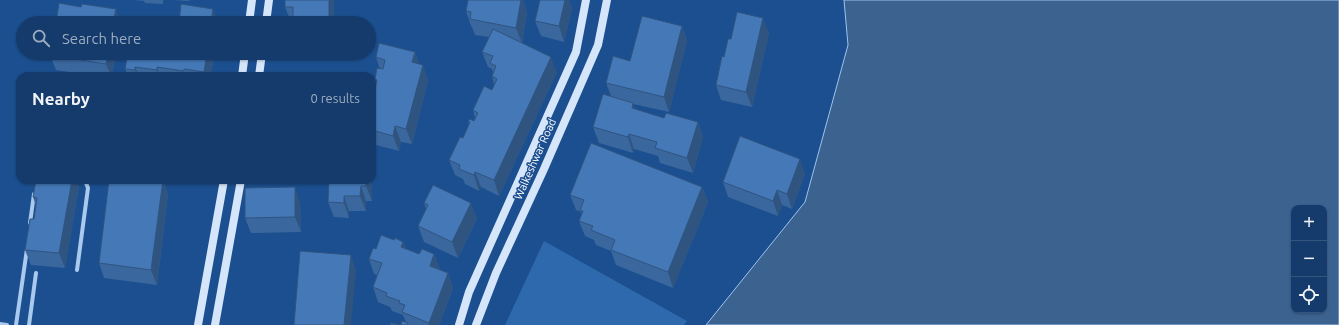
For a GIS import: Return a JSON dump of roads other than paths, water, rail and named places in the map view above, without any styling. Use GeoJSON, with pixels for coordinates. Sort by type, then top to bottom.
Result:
{"type":"FeatureCollection","features":[{"type":"Feature","properties":{"kind":"main road"},"geometry":{"type":"LineString","coordinates":[[250,16],[252,0]]}},
{"type":"Feature","properties":{"kind":"main road"},"geometry":{"type":"LineString","coordinates":[[267,16],[269,0]]}},
{"type":"Feature","properties":{"kind":"main road","name":"Walkeshwar Road"},"geometry":{"type":"LineString","coordinates":[[459,325],[469,292],[576,52],[586,0]]}},
{"type":"Feature","properties":{"kind":"main road","name":"Walkeshwar Road"},"geometry":{"type":"LineString","coordinates":[[476,325],[496,273],[544,169],[598,45],[607,0]]}},
{"type":"Feature","properties":{"kind":"main road"},"geometry":{"type":"LineString","coordinates":[[243,72],[244,60]]}},
{"type":"Feature","properties":{"kind":"main road"},"geometry":{"type":"LineString","coordinates":[[260,72],[261,60]]}},
{"type":"Feature","properties":{"kind":"main road"},"geometry":{"type":"LineString","coordinates":[[198,325],[223,184]]}},
{"type":"Feature","properties":{"kind":"main road"},"geometry":{"type":"LineString","coordinates":[[215,325],[240,184]]}},
{"type":"Feature","properties":{"kind":"street"},"geometry":{"type":"LineString","coordinates":[[76,270],[88,188],[86,184]]}},
{"type":"Feature","properties":{"kind":"street"},"geometry":{"type":"LineString","coordinates":[[30,230],[35,191]]}},
{"type":"Feature","properties":{"kind":"street"},"geometry":{"type":"LineString","coordinates":[[16,325],[27,246]]}},
{"type":"Feature","properties":{"kind":"street"},"geometry":{"type":"LineString","coordinates":[[29,325],[36,273]]}},
{"type":"Feature","properties":{"kind":"street"},"geometry":{"type":"LineString","coordinates":[[0,324],[7,325]]}}]}
